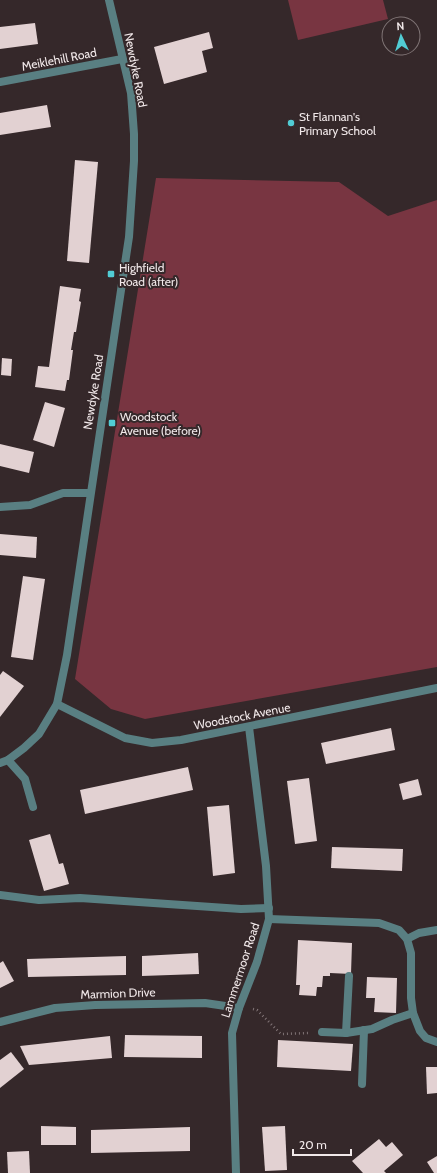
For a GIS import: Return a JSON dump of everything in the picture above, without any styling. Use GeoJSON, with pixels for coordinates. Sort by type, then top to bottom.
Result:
{"type":"FeatureCollection","features":[{"type":"Feature","properties":{"kind":"street","name":"Newdyke Road"},"geometry":{"type":"LineString","coordinates":[[4,762],[24,748],[39,734],[57,704],[68,647],[129,229],[134,161],[131,93],[109,0]]}},
{"type":"Feature","properties":{"kind":"street","name":"Meiklehill Road"},"geometry":{"type":"LineString","coordinates":[[0,82],[122,59]]}},
{"type":"Feature","properties":{"kind":"street"},"geometry":{"type":"LineString","coordinates":[[0,507],[30,505],[63,493],[90,493]]}},
{"type":"Feature","properties":{"kind":"street","name":"Woodstock Avenue"},"geometry":{"type":"LineString","coordinates":[[57,704],[124,738],[152,743],[181,740],[437,688]]}},
{"type":"Feature","properties":{"kind":"street","name":"Lammermoor Road"},"geometry":{"type":"LineString","coordinates":[[236,1173],[232,1033],[239,1008],[257,962],[269,918],[266,866],[249,726]]}},
{"type":"Feature","properties":{"kind":"street"},"geometry":{"type":"LineString","coordinates":[[4,762],[26,779],[33,807]]}},
{"type":"Feature","properties":{"kind":"street"},"geometry":{"type":"LineString","coordinates":[[0,895],[39,900],[80,898],[241,909],[268,908]]}},
{"type":"Feature","properties":{"kind":"street"},"geometry":{"type":"LineString","coordinates":[[269,918],[379,923],[399,930],[406,938],[411,953],[410,998],[413,1013],[420,1031],[426,1038],[437,1042]]}},
{"type":"Feature","properties":{"kind":"street"},"geometry":{"type":"LineString","coordinates":[[406,938],[419,933],[437,930]]}},
{"type":"Feature","properties":{"kind":"street"},"geometry":{"type":"LineString","coordinates":[[346,1033],[349,976]]}},
{"type":"Feature","properties":{"kind":"street","name":"Marmion Drive"},"geometry":{"type":"LineString","coordinates":[[0,1022],[55,1008],[95,1005],[205,1003],[239,1008]]}},
{"type":"Feature","properties":{"kind":"street"},"geometry":{"type":"LineString","coordinates":[[322,1032],[346,1033],[372,1029],[413,1013]]}},
{"type":"Feature","properties":{"kind":"street"},"geometry":{"type":"LineString","coordinates":[[362,1084],[364,1030]]}},
{"type":"Feature","properties":{"kind":"path"},"geometry":{"type":"LineString","coordinates":[[239,1008],[257,1010],[281,1034],[322,1032]]}},
{"type":"Feature","properties":{"kind":"shaded area"},"geometry":{"type":"Polygon","coordinates":[[[288,0],[383,0],[387,16],[381,16],[381,21],[298,40],[288,0]]]}},
{"type":"Feature","properties":{"kind":"shaded area"},"geometry":{"type":"Polygon","coordinates":[[[156,178],[339,182],[388,216],[437,200],[437,667],[145,719],[111,709],[75,679],[156,178]]]}},
{"type":"Feature","properties":{"kind":"building"},"geometry":{"type":"Polygon","coordinates":[[[35,23],[38,44],[0,49],[0,27],[35,23]]]}},
{"type":"Feature","properties":{"kind":"building"},"geometry":{"type":"Polygon","coordinates":[[[209,32],[213,48],[202,51],[207,72],[164,84],[154,47],[209,32]]]}},
{"type":"Feature","properties":{"kind":"building"},"geometry":{"type":"Polygon","coordinates":[[[47,105],[51,127],[0,135],[0,113],[47,105]]]}},
{"type":"Feature","properties":{"kind":"building"},"geometry":{"type":"Polygon","coordinates":[[[75,160],[98,162],[89,263],[67,261],[75,160]]]}},
{"type":"Feature","properties":{"kind":"building"},"geometry":{"type":"Polygon","coordinates":[[[60,286],[81,289],[79,301],[81,302],[76,332],[74,332],[71,350],[73,350],[69,380],[67,380],[65,391],[35,387],[38,366],[49,367],[60,286]]]}},
{"type":"Feature","properties":{"kind":"building"},"geometry":{"type":"Polygon","coordinates":[[[2,358],[12,359],[11,376],[1,375],[2,358]]]}},
{"type":"Feature","properties":{"kind":"building"},"geometry":{"type":"Polygon","coordinates":[[[45,402],[65,408],[54,447],[33,440],[45,402]]]}},
{"type":"Feature","properties":{"kind":"building"},"geometry":{"type":"Polygon","coordinates":[[[0,444],[34,452],[29,473],[0,466],[0,444]]]}},
{"type":"Feature","properties":{"kind":"building"},"geometry":{"type":"Polygon","coordinates":[[[0,534],[37,537],[36,558],[0,555],[0,534]]]}},
{"type":"Feature","properties":{"kind":"building"},"geometry":{"type":"Polygon","coordinates":[[[23,576],[45,579],[33,660],[11,657],[23,576]]]}},
{"type":"Feature","properties":{"kind":"building"},"geometry":{"type":"Polygon","coordinates":[[[3,671],[24,686],[0,717],[0,675],[3,671]]]}},
{"type":"Feature","properties":{"kind":"building"},"geometry":{"type":"Polygon","coordinates":[[[391,728],[395,750],[326,764],[321,743],[391,728]]]}},
{"type":"Feature","properties":{"kind":"building"},"geometry":{"type":"Polygon","coordinates":[[[188,767],[193,790],[85,814],[80,790],[188,767]]]}},
{"type":"Feature","properties":{"kind":"building"},"geometry":{"type":"Polygon","coordinates":[[[309,778],[317,841],[295,844],[287,781],[309,778]]]}},
{"type":"Feature","properties":{"kind":"building"},"geometry":{"type":"Polygon","coordinates":[[[418,779],[422,795],[403,800],[399,784],[418,779]]]}},
{"type":"Feature","properties":{"kind":"building"},"geometry":{"type":"Polygon","coordinates":[[[229,805],[235,873],[213,876],[207,807],[229,805]]]}},
{"type":"Feature","properties":{"kind":"building"},"geometry":{"type":"Polygon","coordinates":[[[50,834],[59,864],[63,863],[69,884],[44,891],[29,840],[50,834]]]}},
{"type":"Feature","properties":{"kind":"building"},"geometry":{"type":"Polygon","coordinates":[[[332,847],[403,849],[402,871],[331,868],[332,847]]]}},
{"type":"Feature","properties":{"kind":"building"},"geometry":{"type":"Polygon","coordinates":[[[298,940],[352,943],[351,974],[330,973],[330,976],[323,976],[322,987],[317,987],[316,996],[299,995],[300,985],[296,985],[298,940]]]}},
{"type":"Feature","properties":{"kind":"building"},"geometry":{"type":"Polygon","coordinates":[[[198,953],[199,974],[142,976],[142,956],[198,953]]]}},
{"type":"Feature","properties":{"kind":"building"},"geometry":{"type":"Polygon","coordinates":[[[126,956],[126,975],[28,977],[27,959],[126,956]]]}},
{"type":"Feature","properties":{"kind":"building"},"geometry":{"type":"Polygon","coordinates":[[[3,961],[14,981],[0,988],[0,963],[3,961]]]}},
{"type":"Feature","properties":{"kind":"building"},"geometry":{"type":"Polygon","coordinates":[[[367,977],[397,978],[396,1013],[374,1012],[375,998],[366,998],[367,977]]]}},
{"type":"Feature","properties":{"kind":"building"},"geometry":{"type":"Polygon","coordinates":[[[125,1035],[202,1036],[202,1058],[124,1057],[125,1035]]]}},
{"type":"Feature","properties":{"kind":"building"},"geometry":{"type":"Polygon","coordinates":[[[110,1036],[112,1058],[29,1065],[20,1046],[110,1036]]]}},
{"type":"Feature","properties":{"kind":"building"},"geometry":{"type":"Polygon","coordinates":[[[278,1040],[353,1044],[351,1071],[277,1067],[278,1040]]]}},
{"type":"Feature","properties":{"kind":"building"},"geometry":{"type":"Polygon","coordinates":[[[11,1052],[24,1069],[0,1088],[0,1060],[11,1052]]]}},
{"type":"Feature","properties":{"kind":"building"},"geometry":{"type":"Polygon","coordinates":[[[426,1067],[437,1067],[437,1093],[427,1094],[426,1067]]]}},
{"type":"Feature","properties":{"kind":"building"},"geometry":{"type":"Polygon","coordinates":[[[41,1126],[76,1127],[76,1145],[41,1145],[41,1126]]]}},
{"type":"Feature","properties":{"kind":"building"},"geometry":{"type":"Polygon","coordinates":[[[285,1126],[287,1170],[265,1171],[262,1127],[285,1126]]]}},
{"type":"Feature","properties":{"kind":"building"},"geometry":{"type":"Polygon","coordinates":[[[190,1127],[190,1151],[91,1153],[91,1130],[190,1127]]]}},
{"type":"Feature","properties":{"kind":"building"},"geometry":{"type":"Polygon","coordinates":[[[379,1139],[386,1147],[392,1142],[403,1155],[384,1171],[386,1173],[363,1173],[352,1161],[379,1139]]]}},
{"type":"Feature","properties":{"kind":"building"},"geometry":{"type":"Polygon","coordinates":[[[29,1151],[30,1173],[8,1173],[7,1152],[29,1151]]]}},
{"type":"Feature","properties":{"kind":"building"},"geometry":{"type":"Polygon","coordinates":[[[437,1156],[437,1173],[434,1173],[427,1162],[437,1156]]]}},
{"type":"Feature","properties":{"kind":"place","name":"St Flannan's Primary School"},"geometry":{"type":"Point","coordinates":[291,123]}},
{"type":"Feature","properties":{"kind":"place","name":"Highfield Road (after)"},"geometry":{"type":"Point","coordinates":[111,274]}},
{"type":"Feature","properties":{"kind":"place","name":"Woodstock Avenue (before)"},"geometry":{"type":"Point","coordinates":[112,423]}}]}
